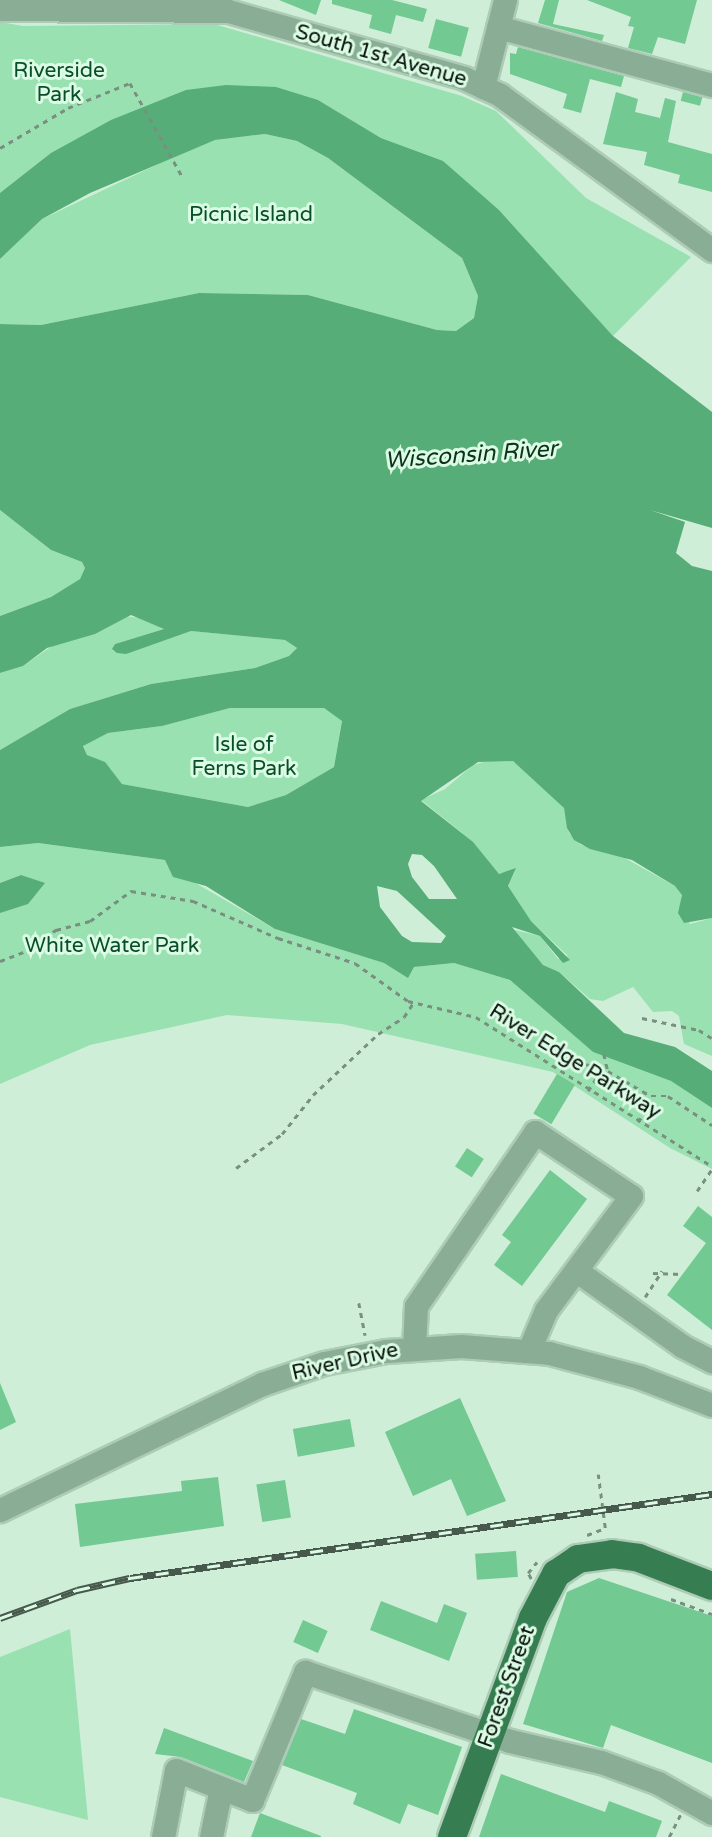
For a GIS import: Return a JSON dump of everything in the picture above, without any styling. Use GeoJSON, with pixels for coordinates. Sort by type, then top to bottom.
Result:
{"type":"FeatureCollection","features":[{"type":"Feature","properties":{"kind":"main road"},"geometry":{"type":"LineString","coordinates":[[587,1546],[639,1558],[712,1586]]}},
{"type":"Feature","properties":{"kind":"main road","name":"Forest Street"},"geometry":{"type":"LineString","coordinates":[[452,1837],[548,1583],[587,1546]]}},
{"type":"Feature","properties":{"kind":"street"},"geometry":{"type":"LineString","coordinates":[[483,87],[498,27],[501,1]]}},
{"type":"Feature","properties":{"kind":"street","name":"South 1st Avenue"},"geometry":{"type":"LineString","coordinates":[[0,9],[44,6],[228,11],[483,87],[500,95],[712,250]]}},
{"type":"Feature","properties":{"kind":"street"},"geometry":{"type":"LineString","coordinates":[[498,27],[712,85]]}},
{"type":"Feature","properties":{"kind":"street"},"geometry":{"type":"LineString","coordinates":[[414,1348],[416,1306],[535,1132],[631,1196],[539,1322],[529,1350]]}},
{"type":"Feature","properties":{"kind":"street"},"geometry":{"type":"LineString","coordinates":[[577,1271],[681,1346],[712,1361]]}},
{"type":"Feature","properties":{"kind":"street","name":"River Drive"},"geometry":{"type":"LineString","coordinates":[[0,1510],[267,1382],[336,1360],[414,1348],[529,1350],[616,1370],[712,1405]]}},
{"type":"Feature","properties":{"kind":"street"},"geometry":{"type":"LineString","coordinates":[[163,1837],[176,1770],[252,1800],[305,1672],[489,1734],[601,1762],[657,1783],[712,1813]]}},
{"type":"Feature","properties":{"kind":"street"},"geometry":{"type":"LineString","coordinates":[[211,1837],[221,1788]]}},
{"type":"Feature","properties":{"kind":"path"},"geometry":{"type":"LineString","coordinates":[[0,148],[68,108],[130,83],[182,176]]}},
{"type":"Feature","properties":{"kind":"path","name":"River Edge Parkway"},"geometry":{"type":"LineString","coordinates":[[0,961],[29,950],[56,929],[90,921],[125,894],[143,891],[205,905],[278,938],[355,963],[413,1003],[481,1020],[555,1063],[588,1091],[712,1168]]}},
{"type":"Feature","properties":{"kind":"path"},"geometry":{"type":"LineString","coordinates":[[236,1168],[282,1134],[313,1095],[378,1034],[406,1015],[413,1003]]}},
{"type":"Feature","properties":{"kind":"path"},"geometry":{"type":"LineString","coordinates":[[642,1018],[699,1030],[712,1038]]}},
{"type":"Feature","properties":{"kind":"path"},"geometry":{"type":"LineString","coordinates":[[537,1042],[588,1066],[603,1067],[654,1097],[668,1096],[712,1125]]}},
{"type":"Feature","properties":{"kind":"path"},"geometry":{"type":"LineString","coordinates":[[561,1055],[563,1046]]}},
{"type":"Feature","properties":{"kind":"path"},"geometry":{"type":"LineString","coordinates":[[588,1091],[603,1067],[604,1054]]}},
{"type":"Feature","properties":{"kind":"path"},"geometry":{"type":"LineString","coordinates":[[638,1122],[654,1097]]}},
{"type":"Feature","properties":{"kind":"path"},"geometry":{"type":"LineString","coordinates":[[697,1191],[712,1168]]}},
{"type":"Feature","properties":{"kind":"path"},"geometry":{"type":"LineString","coordinates":[[649,1292],[662,1271]]}},
{"type":"Feature","properties":{"kind":"path"},"geometry":{"type":"LineString","coordinates":[[653,1273],[662,1271],[682,1274]]}},
{"type":"Feature","properties":{"kind":"path"},"geometry":{"type":"LineString","coordinates":[[359,1303],[365,1335]]}},
{"type":"Feature","properties":{"kind":"path"},"geometry":{"type":"LineString","coordinates":[[587,1546],[605,1528],[597,1474]]}},
{"type":"Feature","properties":{"kind":"path"},"geometry":{"type":"LineString","coordinates":[[671,1599],[712,1614]]}},
{"type":"Feature","properties":{"kind":"green space","name":"Riverside Park"},"geometry":{"type":"Polygon","coordinates":[[[0,22],[23,26],[214,24],[462,96],[496,111],[586,198],[691,257],[613,336],[499,210],[443,162],[381,138],[318,100],[15,184],[0,193],[0,22]]]}},
{"type":"Feature","properties":{"kind":"green space","name":"Picnic Island"},"geometry":{"type":"Polygon","coordinates":[[[265,134],[297,141],[328,158],[462,258],[478,296],[474,318],[456,331],[437,330],[308,295],[199,293],[41,325],[0,324],[0,259],[42,219],[186,151],[215,140],[265,134]]]}},
{"type":"Feature","properties":{"kind":"green space"},"geometry":{"type":"Polygon","coordinates":[[[0,510],[51,550],[82,562],[85,568],[80,579],[51,597],[0,616],[0,510]]]}},
{"type":"Feature","properties":{"kind":"green space","name":"Isle of Ferns Park"},"geometry":{"type":"Polygon","coordinates":[[[124,616],[149,619],[164,629],[115,644],[113,651],[141,648],[191,631],[285,640],[297,648],[289,656],[255,668],[151,684],[70,709],[0,750],[0,673],[23,666],[55,644],[102,630],[124,616]]]}},
{"type":"Feature","properties":{"kind":"green space","name":"Isle of Ferns Park"},"geometry":{"type":"Polygon","coordinates":[[[230,708],[324,708],[342,720],[334,767],[286,795],[248,807],[122,784],[105,763],[87,755],[83,745],[108,733],[162,726],[230,708]]]}},
{"type":"Feature","properties":{"kind":"green space"},"geometry":{"type":"Polygon","coordinates":[[[494,759],[513,761],[535,779],[564,808],[569,833],[581,845],[614,852],[675,886],[682,894],[680,906],[690,924],[712,918],[712,1056],[684,1044],[679,1016],[672,1011],[653,1012],[633,987],[603,1001],[590,999],[559,972],[543,965],[511,929],[540,936],[558,959],[568,956],[531,921],[508,886],[515,871],[499,874],[461,832],[421,800],[445,789],[473,765],[494,759]]]}},
{"type":"Feature","properties":{"kind":"green space","name":"White Water Park"},"geometry":{"type":"Polygon","coordinates":[[[37,843],[165,860],[192,881],[275,929],[384,963],[408,977],[414,967],[454,963],[510,980],[593,1052],[671,1081],[712,1108],[712,1169],[670,1148],[553,1072],[342,1024],[227,1015],[90,1045],[0,1084],[0,913],[44,884],[21,875],[0,883],[0,847],[37,843]]]}},
{"type":"Feature","properties":{"kind":"green space"},"geometry":{"type":"Polygon","coordinates":[[[70,1629],[88,1820],[0,1797],[0,1657],[70,1629]]]}},
{"type":"Feature","properties":{"kind":"water","name":"Wisconsin River"},"geometry":{"type":"Polygon","coordinates":[[[226,85],[276,87],[318,100],[381,138],[443,161],[499,210],[613,336],[712,412],[712,528],[650,510],[685,522],[676,553],[692,566],[712,571],[712,918],[684,923],[678,913],[682,895],[675,886],[632,860],[590,849],[574,840],[567,828],[564,808],[513,761],[478,762],[421,801],[473,842],[499,874],[516,868],[508,886],[531,921],[570,960],[563,963],[540,936],[512,927],[543,965],[559,972],[624,1033],[675,1047],[712,1071],[712,1108],[671,1081],[593,1052],[510,980],[454,963],[414,967],[408,978],[384,963],[275,929],[206,886],[173,877],[165,860],[38,843],[0,847],[0,750],[70,709],[151,684],[255,668],[289,656],[297,648],[285,640],[191,631],[126,654],[117,653],[112,649],[115,644],[164,629],[131,615],[95,634],[47,648],[23,666],[0,673],[0,616],[51,597],[80,579],[85,568],[82,562],[51,550],[0,510],[0,324],[41,325],[199,293],[308,295],[437,330],[456,331],[474,318],[478,296],[462,258],[328,158],[297,141],[265,134],[215,140],[90,193],[42,219],[0,259],[0,193],[51,153],[111,120],[186,90],[226,85]],[[230,708],[162,726],[108,733],[83,746],[87,755],[105,762],[122,784],[248,807],[286,795],[334,767],[342,721],[324,708],[230,708]],[[412,854],[408,864],[412,877],[429,899],[457,899],[434,866],[422,855],[412,854]],[[377,886],[380,907],[402,936],[412,942],[441,943],[446,936],[397,891],[377,886]]]}},
{"type":"Feature","properties":{"kind":"water"},"geometry":{"type":"Polygon","coordinates":[[[21,875],[45,883],[28,904],[0,913],[0,883],[21,875]]]}},
{"type":"Feature","properties":{"kind":"building"},"geometry":{"type":"Polygon","coordinates":[[[279,0],[321,0],[316,15],[279,0]]]}},
{"type":"Feature","properties":{"kind":"building"},"geometry":{"type":"Polygon","coordinates":[[[332,0],[392,0],[427,9],[423,22],[396,15],[391,34],[369,28],[372,15],[332,4],[332,0]]]}},
{"type":"Feature","properties":{"kind":"building"},"geometry":{"type":"Polygon","coordinates":[[[545,0],[559,0],[553,24],[604,35],[602,41],[538,23],[545,0]]]}},
{"type":"Feature","properties":{"kind":"building"},"geometry":{"type":"Polygon","coordinates":[[[587,0],[697,0],[685,44],[658,37],[652,54],[628,48],[634,27],[628,26],[631,17],[587,0]]]}},
{"type":"Feature","properties":{"kind":"building"},"geometry":{"type":"Polygon","coordinates":[[[436,19],[469,28],[461,57],[428,48],[436,19]]]}},
{"type":"Feature","properties":{"kind":"building"},"geometry":{"type":"Polygon","coordinates":[[[518,47],[624,76],[621,87],[590,79],[581,113],[563,108],[567,94],[510,74],[510,53],[516,54],[518,47]]]}},
{"type":"Feature","properties":{"kind":"building"},"geometry":{"type":"Polygon","coordinates":[[[616,92],[638,99],[635,112],[660,118],[665,98],[676,101],[668,142],[712,154],[712,192],[678,183],[680,175],[644,165],[647,152],[603,144],[616,92]]]}},
{"type":"Feature","properties":{"kind":"building"},"geometry":{"type":"Polygon","coordinates":[[[683,92],[702,97],[700,106],[681,101],[683,92]]]}},
{"type":"Feature","properties":{"kind":"building"},"geometry":{"type":"Polygon","coordinates":[[[557,1074],[575,1085],[551,1124],[533,1113],[557,1074]]]}},
{"type":"Feature","properties":{"kind":"building"},"geometry":{"type":"Polygon","coordinates":[[[467,1148],[484,1159],[472,1177],[455,1166],[467,1148]]]}},
{"type":"Feature","properties":{"kind":"building"},"geometry":{"type":"Polygon","coordinates":[[[550,1170],[587,1199],[522,1286],[494,1265],[511,1242],[502,1235],[550,1170]]]}},
{"type":"Feature","properties":{"kind":"building"},"geometry":{"type":"Polygon","coordinates":[[[698,1206],[712,1217],[712,1330],[667,1295],[706,1243],[683,1226],[698,1206]]]}},
{"type":"Feature","properties":{"kind":"building"},"geometry":{"type":"Polygon","coordinates":[[[0,1383],[16,1422],[0,1430],[0,1383]]]}},
{"type":"Feature","properties":{"kind":"building"},"geometry":{"type":"Polygon","coordinates":[[[460,1398],[506,1501],[467,1516],[451,1479],[413,1496],[385,1432],[460,1398]]]}},
{"type":"Feature","properties":{"kind":"building"},"geometry":{"type":"Polygon","coordinates":[[[350,1419],[355,1447],[298,1457],[293,1429],[350,1419]]]}},
{"type":"Feature","properties":{"kind":"building"},"geometry":{"type":"Polygon","coordinates":[[[218,1477],[224,1526],[80,1547],[75,1504],[182,1491],[181,1481],[218,1477]]]}},
{"type":"Feature","properties":{"kind":"building"},"geometry":{"type":"Polygon","coordinates":[[[285,1480],[291,1518],[262,1522],[256,1485],[285,1480]]]}},
{"type":"Feature","properties":{"kind":"building"},"geometry":{"type":"Polygon","coordinates":[[[516,1551],[518,1577],[477,1580],[475,1554],[516,1551]]]}},
{"type":"Feature","properties":{"kind":"building"},"geometry":{"type":"Polygon","coordinates":[[[599,1578],[712,1616],[712,1763],[611,1725],[603,1748],[523,1724],[567,1592],[599,1578]]]}},
{"type":"Feature","properties":{"kind":"building"},"geometry":{"type":"Polygon","coordinates":[[[381,1601],[437,1623],[444,1604],[467,1613],[449,1661],[370,1630],[381,1601]]]}},
{"type":"Feature","properties":{"kind":"building"},"geometry":{"type":"Polygon","coordinates":[[[303,1620],[328,1631],[318,1653],[293,1642],[303,1620]]]}},
{"type":"Feature","properties":{"kind":"building"},"geometry":{"type":"Polygon","coordinates":[[[354,1709],[462,1747],[438,1815],[408,1804],[400,1824],[353,1804],[357,1793],[282,1765],[301,1719],[345,1734],[354,1709]]]}},
{"type":"Feature","properties":{"kind":"building"},"geometry":{"type":"Polygon","coordinates":[[[164,1728],[253,1761],[244,1782],[181,1757],[155,1754],[164,1728]]]}},
{"type":"Feature","properties":{"kind":"building"},"geometry":{"type":"Polygon","coordinates":[[[501,1774],[605,1812],[609,1801],[662,1821],[656,1837],[479,1837],[501,1774]]]}},
{"type":"Feature","properties":{"kind":"building"},"geometry":{"type":"Polygon","coordinates":[[[260,1813],[321,1836],[321,1837],[251,1837],[260,1813]]]}},
{"type":"Feature","properties":{"kind":"railway"},"geometry":{"type":"LineString","coordinates":[[0,1618],[77,1590],[130,1578],[712,1494]]}}]}
